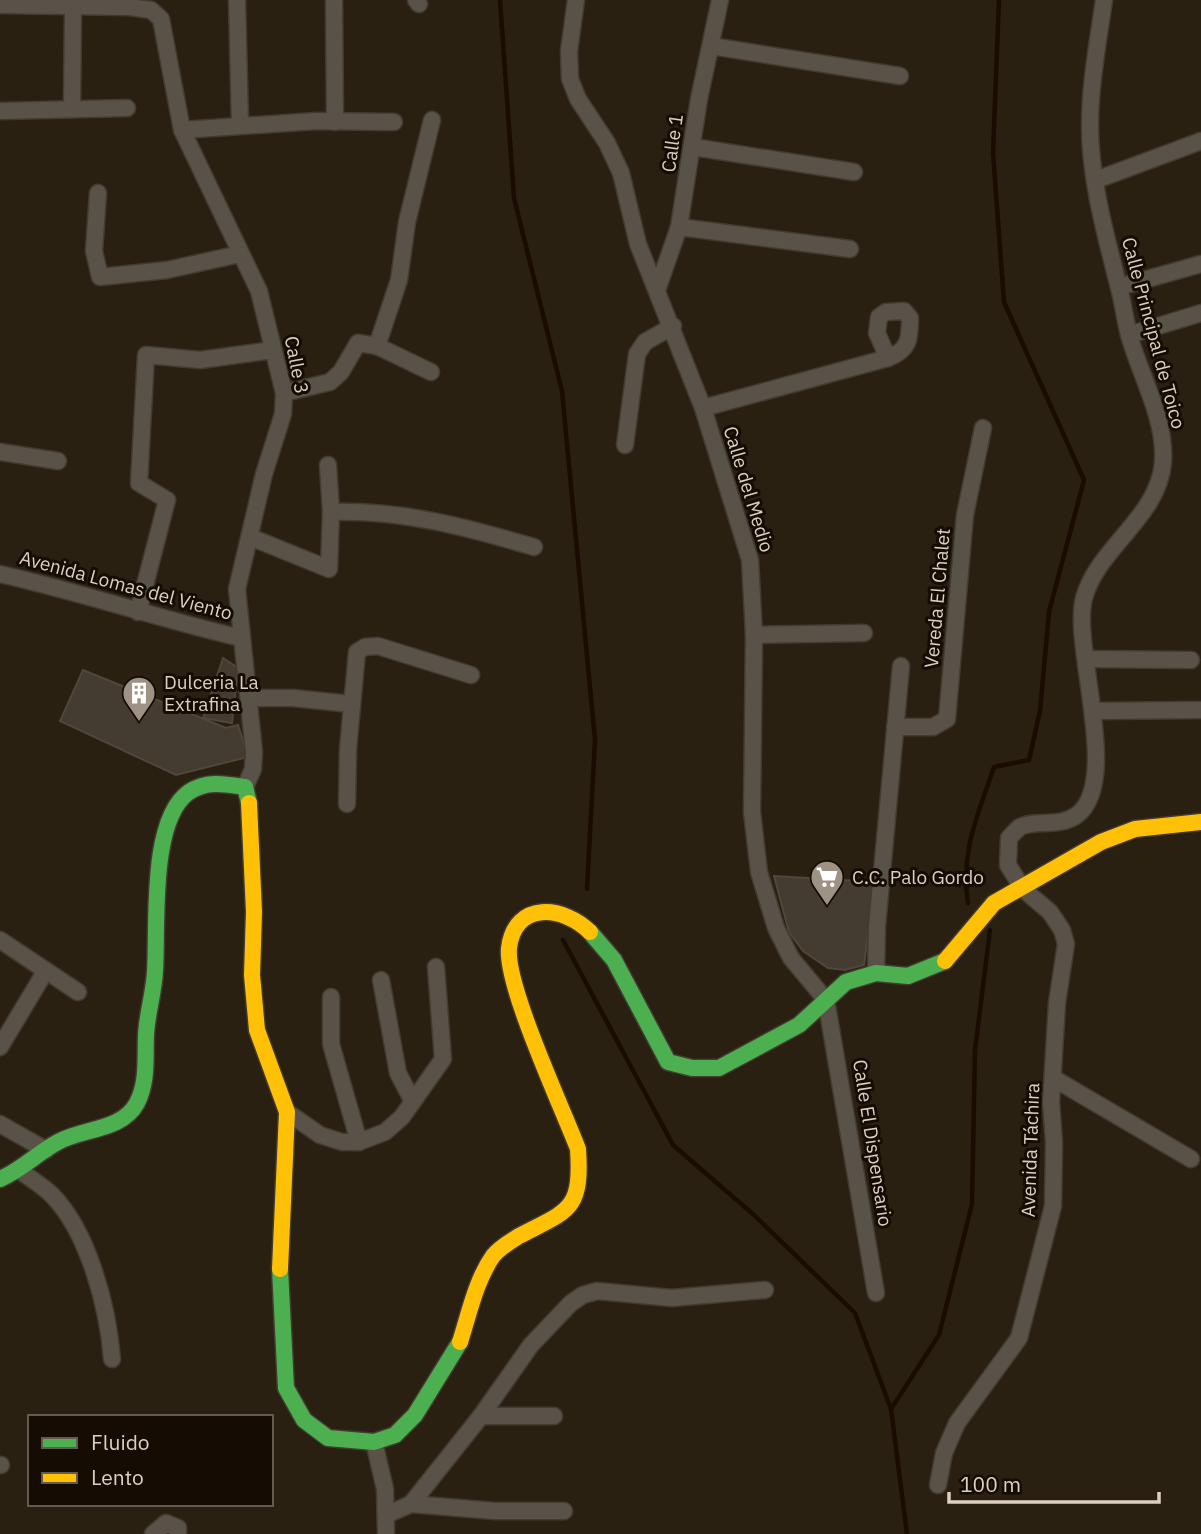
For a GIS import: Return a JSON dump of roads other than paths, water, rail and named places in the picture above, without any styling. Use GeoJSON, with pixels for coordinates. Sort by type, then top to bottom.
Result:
{"type":"FeatureCollection","features":[{"type":"Feature","properties":{"kind":"main road"},"geometry":{"type":"LineString","coordinates":[[0,1179],[22,1172],[60,1141],[131,1113],[138,1102],[145,1078],[147,1025],[155,971],[163,833],[178,804],[190,791],[205,783],[222,781],[245,787],[251,812],[254,912],[252,975],[257,1030],[287,1112],[279,1247],[286,1388],[303,1420],[316,1432],[328,1438],[374,1442],[395,1435],[415,1415],[436,1384],[460,1344],[482,1278],[494,1254],[513,1239],[567,1211],[578,1188],[580,1179],[574,1138],[510,974],[508,954],[512,936],[519,925],[532,915],[548,910],[562,912],[587,926],[604,945],[668,1062],[692,1068],[719,1068],[789,1031],[846,982],[876,973],[908,976],[946,961],[994,903],[1023,889],[1101,842],[1135,829],[1201,822]]}},
{"type":"Feature","properties":{"kind":"street"},"geometry":{"type":"LineString","coordinates":[[237,0],[240,124]]}},
{"type":"Feature","properties":{"kind":"street"},"geometry":{"type":"LineString","coordinates":[[334,0],[335,122]]}},
{"type":"Feature","properties":{"kind":"street","name":"Calle del Medio"},"geometry":{"type":"LineString","coordinates":[[576,0],[569,51],[570,79],[578,99],[607,142],[621,173],[638,244],[704,408],[750,559],[754,635],[752,811],[760,872],[775,929],[791,958],[825,1000]]}},
{"type":"Feature","properties":{"kind":"street","name":"Calle 1"},"geometry":{"type":"LineString","coordinates":[[657,290],[679,228],[720,0]]}},
{"type":"Feature","properties":{"kind":"street","name":"Calle Principal de Toico"},"geometry":{"type":"LineString","coordinates":[[1023,889],[1008,865],[1009,838],[1021,827],[1060,823],[1078,815],[1091,787],[1096,761],[1093,711],[1080,622],[1084,597],[1104,560],[1143,512],[1163,464],[1162,442],[1129,335],[1096,180],[1090,129],[1092,83],[1104,0]]}},
{"type":"Feature","properties":{"kind":"street"},"geometry":{"type":"LineString","coordinates":[[0,5],[73,8],[72,109]]}},
{"type":"Feature","properties":{"kind":"street","name":"Calle 3"},"geometry":{"type":"LineString","coordinates":[[73,8],[151,10],[161,19],[183,130],[259,291],[284,393],[283,414],[237,589],[240,638],[250,698],[253,769],[245,787]]}},
{"type":"Feature","properties":{"kind":"street"},"geometry":{"type":"LineString","coordinates":[[711,46],[900,76]]}},
{"type":"Feature","properties":{"kind":"street"},"geometry":{"type":"LineString","coordinates":[[0,111],[127,108]]}},
{"type":"Feature","properties":{"kind":"street"},"geometry":{"type":"LineString","coordinates":[[377,346],[399,280],[407,222],[432,120]]}},
{"type":"Feature","properties":{"kind":"street"},"geometry":{"type":"LineString","coordinates":[[183,130],[240,124],[394,122]]}},
{"type":"Feature","properties":{"kind":"street"},"geometry":{"type":"LineString","coordinates":[[1096,180],[1201,141]]}},
{"type":"Feature","properties":{"kind":"street"},"geometry":{"type":"LineString","coordinates":[[693,147],[854,172]]}},
{"type":"Feature","properties":{"kind":"street"},"geometry":{"type":"LineString","coordinates":[[98,193],[94,251],[100,278],[167,270],[240,254]]}},
{"type":"Feature","properties":{"kind":"street"},"geometry":{"type":"LineString","coordinates":[[679,228],[850,249]]}},
{"type":"Feature","properties":{"kind":"street"},"geometry":{"type":"LineString","coordinates":[[1119,287],[1201,264]]}},
{"type":"Feature","properties":{"kind":"street"},"geometry":{"type":"LineString","coordinates":[[1129,335],[1201,313]]}},
{"type":"Feature","properties":{"kind":"street"},"geometry":{"type":"LineString","coordinates":[[625,445],[637,354],[645,342],[673,326]]}},
{"type":"Feature","properties":{"kind":"street"},"geometry":{"type":"LineString","coordinates":[[284,393],[330,382],[341,372],[353,347],[358,343],[377,346],[431,372]]}},
{"type":"Feature","properties":{"kind":"street"},"geometry":{"type":"LineString","coordinates":[[138,612],[167,500],[139,483],[146,355],[200,360],[273,350]]}},
{"type":"Feature","properties":{"kind":"street"},"geometry":{"type":"LineString","coordinates":[[704,408],[888,358]]}},
{"type":"Feature","properties":{"kind":"street","name":"Vereda El Chalet"},"geometry":{"type":"LineString","coordinates":[[895,727],[933,727],[947,719],[965,515],[984,428]]}},
{"type":"Feature","properties":{"kind":"street"},"geometry":{"type":"LineString","coordinates":[[0,452],[58,461]]}},
{"type":"Feature","properties":{"kind":"street"},"geometry":{"type":"LineString","coordinates":[[250,537],[329,569],[331,512],[328,465]]}},
{"type":"Feature","properties":{"kind":"street"},"geometry":{"type":"LineString","coordinates":[[331,512],[402,514],[453,523],[534,547]]}},
{"type":"Feature","properties":{"kind":"street","name":"Avenida Lomas del Viento"},"geometry":{"type":"LineString","coordinates":[[0,574],[38,581],[138,612],[240,638]]}},
{"type":"Feature","properties":{"kind":"street"},"geometry":{"type":"LineString","coordinates":[[754,635],[864,632]]}},
{"type":"Feature","properties":{"kind":"street"},"geometry":{"type":"LineString","coordinates":[[347,804],[357,652],[365,647],[378,646],[471,675]]}},
{"type":"Feature","properties":{"kind":"street"},"geometry":{"type":"LineString","coordinates":[[1086,659],[1191,660]]}},
{"type":"Feature","properties":{"kind":"street","name":"Vereda El Chalet"},"geometry":{"type":"LineString","coordinates":[[876,973],[877,926],[901,666]]}},
{"type":"Feature","properties":{"kind":"street"},"geometry":{"type":"LineString","coordinates":[[250,698],[293,698],[352,704]]}},
{"type":"Feature","properties":{"kind":"street"},"geometry":{"type":"LineString","coordinates":[[1093,711],[1201,710]]}},
{"type":"Feature","properties":{"kind":"street","name":"Avenida Táchira"},"geometry":{"type":"LineString","coordinates":[[938,1485],[944,1453],[957,1423],[1019,1338],[1053,1206],[1053,1078],[1058,1003],[1066,944],[1062,930],[1050,912],[1023,889]]}},
{"type":"Feature","properties":{"kind":"street"},"geometry":{"type":"LineString","coordinates":[[0,940],[78,992]]}},
{"type":"Feature","properties":{"kind":"street"},"geometry":{"type":"LineString","coordinates":[[287,1112],[320,1135],[342,1142],[359,1142],[385,1132],[402,1117],[443,1059],[436,967]]}},
{"type":"Feature","properties":{"kind":"street"},"geometry":{"type":"LineString","coordinates":[[0,1047],[45,972]]}},
{"type":"Feature","properties":{"kind":"street"},"geometry":{"type":"LineString","coordinates":[[381,980],[398,1073],[412,1100]]}},
{"type":"Feature","properties":{"kind":"street"},"geometry":{"type":"LineString","coordinates":[[331,997],[331,1044],[359,1142]]}},
{"type":"Feature","properties":{"kind":"street","name":"Calle El Dispensario"},"geometry":{"type":"LineString","coordinates":[[825,1000],[876,1293]]}},
{"type":"Feature","properties":{"kind":"street"},"geometry":{"type":"LineString","coordinates":[[1053,1078],[1191,1159]]}},
{"type":"Feature","properties":{"kind":"street"},"geometry":{"type":"LineString","coordinates":[[0,1124],[46,1150]]}},
{"type":"Feature","properties":{"kind":"street"},"geometry":{"type":"LineString","coordinates":[[22,1172],[52,1195],[76,1230],[96,1277],[110,1333],[112,1359]]}},
{"type":"Feature","properties":{"kind":"street"},"geometry":{"type":"LineString","coordinates":[[386,1515],[411,1504],[481,1416],[531,1345],[570,1303],[583,1295],[597,1291],[672,1298],[765,1290]]}},
{"type":"Feature","properties":{"kind":"street"},"geometry":{"type":"LineString","coordinates":[[481,1416],[554,1416]]}},
{"type":"Feature","properties":{"kind":"street"},"geometry":{"type":"LineString","coordinates":[[374,1442],[385,1489],[386,1534]]}},
{"type":"Feature","properties":{"kind":"street"},"geometry":{"type":"LineString","coordinates":[[411,1504],[495,1511],[564,1511]]}},
{"type":"Feature","properties":{"kind":"street"},"geometry":{"type":"LineString","coordinates":[[153,1534],[166,1524],[178,1528],[178,1534]]}},
{"type":"Feature","properties":{"kind":"waterway"},"geometry":{"type":"LineString","coordinates":[[500,0],[514,198],[562,391],[595,740],[587,889]]}},
{"type":"Feature","properties":{"kind":"waterway"},"geometry":{"type":"LineString","coordinates":[[968,903],[968,850],[994,767],[1029,760],[1040,711],[1049,612],[1084,480],[1004,302],[993,153],[999,0]]}},
{"type":"Feature","properties":{"kind":"waterway"},"geometry":{"type":"LineString","coordinates":[[907,1534],[891,1409],[939,1335],[972,1204],[975,1050],[990,930]]}},
{"type":"Feature","properties":{"kind":"waterway"},"geometry":{"type":"LineString","coordinates":[[563,940],[673,1145],[754,1215],[855,1313],[891,1409]]}},
{"type":"Feature","properties":{"kind":"place","name":"Dulceria La Extrafina"},"geometry":{"type":"Point","coordinates":[139,723]}},
{"type":"Feature","properties":{"kind":"place","name":"C.C. Palo Gordo"},"geometry":{"type":"Point","coordinates":[827,907]}}]}
